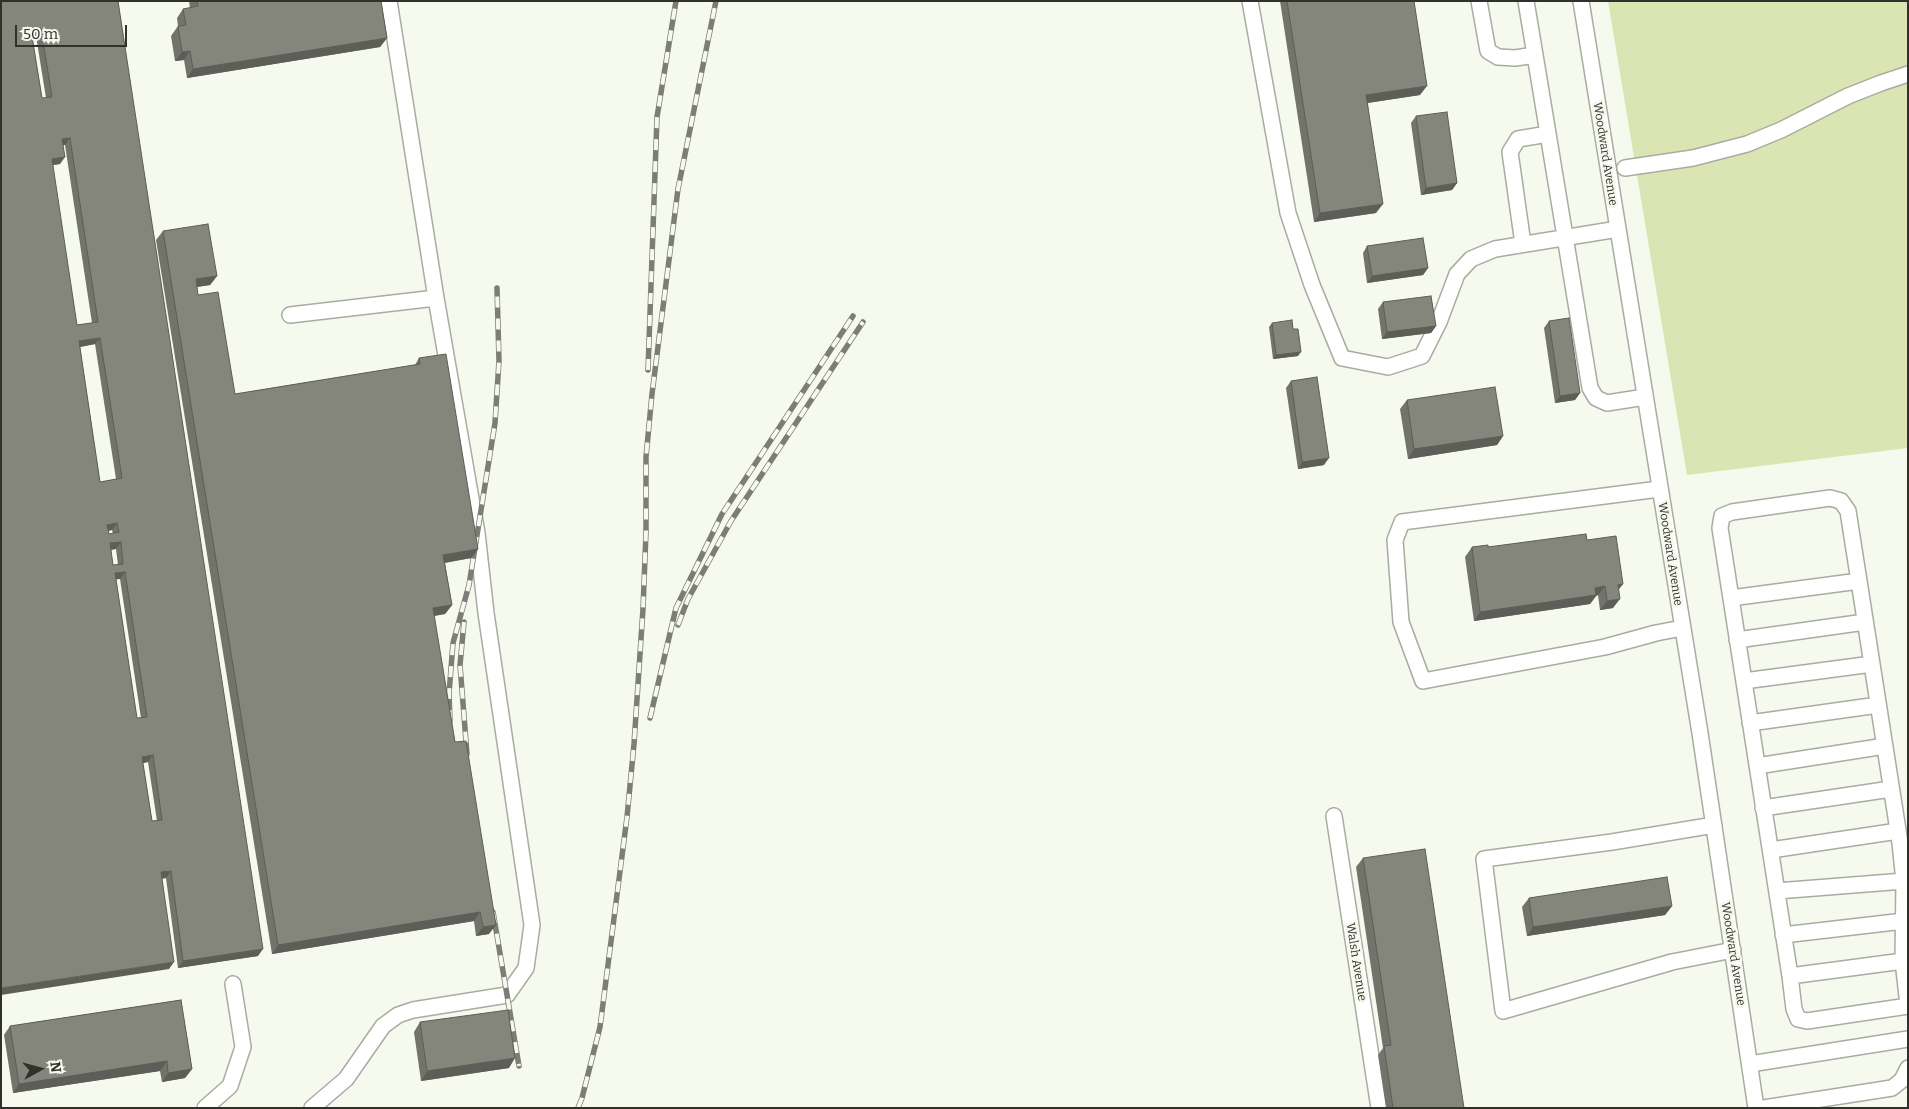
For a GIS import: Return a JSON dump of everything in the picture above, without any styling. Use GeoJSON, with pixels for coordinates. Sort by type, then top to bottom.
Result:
{"type":"FeatureCollection","features":[{"type":"Feature","properties":{"kind":"street"},"geometry":{"type":"LineString","coordinates":[[312,1108],[346,1079],[383,1026],[398,1015],[413,1010],[507,995],[526,968],[532,925],[486,613],[477,533],[436,298],[389,1]]}},
{"type":"Feature","properties":{"kind":"street"},"geometry":{"type":"LineString","coordinates":[[1250,1],[1288,212],[1312,285],[1342,358],[1388,367],[1422,356],[1439,322],[1457,274],[1471,259],[1495,249],[1618,229]]}},
{"type":"Feature","properties":{"kind":"street"},"geometry":{"type":"LineString","coordinates":[[1479,1],[1488,50],[1498,57],[1515,58],[1535,55]]}},
{"type":"Feature","properties":{"kind":"street"},"geometry":{"type":"LineString","coordinates":[[1526,1],[1590,388],[1596,398],[1607,403],[1645,397]]}},
{"type":"Feature","properties":{"kind":"street","name":"Woodward Avenue"},"geometry":{"type":"LineString","coordinates":[[1581,1],[1714,825],[1756,1108]]}},
{"type":"Feature","properties":{"kind":"street"},"geometry":{"type":"LineString","coordinates":[[1625,168],[1692,158],[1747,144],[1781,130],[1848,96],[1908,74]]}},
{"type":"Feature","properties":{"kind":"street"},"geometry":{"type":"LineString","coordinates":[[1523,244],[1510,152],[1518,139],[1548,134]]}},
{"type":"Feature","properties":{"kind":"street"},"geometry":{"type":"LineString","coordinates":[[290,315],[436,298]]}},
{"type":"Feature","properties":{"kind":"street"},"geometry":{"type":"LineString","coordinates":[[1660,488],[1402,522],[1395,540],[1401,622],[1423,681],[1605,647],[1682,628]]}},
{"type":"Feature","properties":{"kind":"street"},"geometry":{"type":"LineString","coordinates":[[1830,498],[1842,501],[1848,511],[1859,581],[1904,881],[1903,961],[1908,1006],[1807,1021],[1798,1019],[1794,1009],[1720,528],[1722,516],[1732,512],[1830,498]]}},
{"type":"Feature","properties":{"kind":"street"},"geometry":{"type":"LineString","coordinates":[[1731,598],[1859,581]]}},
{"type":"Feature","properties":{"kind":"street"},"geometry":{"type":"LineString","coordinates":[[1737,640],[1865,622]]}},
{"type":"Feature","properties":{"kind":"street"},"geometry":{"type":"LineString","coordinates":[[1744,681],[1872,664]]}},
{"type":"Feature","properties":{"kind":"street"},"geometry":{"type":"LineString","coordinates":[[1750,723],[1878,706]]}},
{"type":"Feature","properties":{"kind":"street"},"geometry":{"type":"LineString","coordinates":[[1757,766],[1885,746]]}},
{"type":"Feature","properties":{"kind":"street"},"geometry":{"type":"LineString","coordinates":[[1763,808],[1891,790]]}},
{"type":"Feature","properties":{"kind":"street","name":"Walsh Avenue"},"geometry":{"type":"LineString","coordinates":[[1334,816],[1379,1108]]}},
{"type":"Feature","properties":{"kind":"street"},"geometry":{"type":"LineString","coordinates":[[1714,825],[1484,860],[1503,1011],[1672,962],[1732,950]]}},
{"type":"Feature","properties":{"kind":"street"},"geometry":{"type":"LineString","coordinates":[[1771,850],[1898,832]]}},
{"type":"Feature","properties":{"kind":"street"},"geometry":{"type":"LineString","coordinates":[[1777,891],[1904,881]]}},
{"type":"Feature","properties":{"kind":"street"},"geometry":{"type":"LineString","coordinates":[[1783,935],[1904,921]]}},
{"type":"Feature","properties":{"kind":"street"},"geometry":{"type":"LineString","coordinates":[[1790,976],[1903,961]]}},
{"type":"Feature","properties":{"kind":"street"},"geometry":{"type":"LineString","coordinates":[[205,1108],[230,1086],[243,1047],[233,984]]}},
{"type":"Feature","properties":{"kind":"street"},"geometry":{"type":"LineString","coordinates":[[1750,1064],[1908,1039]]}},
{"type":"Feature","properties":{"kind":"street"},"geometry":{"type":"LineString","coordinates":[[1764,1108],[1892,1088],[1902,1080],[1907,1072]]}},
{"type":"Feature","properties":{"kind":"green space"},"geometry":{"type":"Polygon","coordinates":[[[1608,1],[1908,1],[1908,448],[1687,475],[1608,1]]]}},
{"type":"Feature","properties":{"kind":"building"},"geometry":{"type":"Polygon","coordinates":[[[1,1],[118,1],[263,949],[183,961],[171,871],[161,872],[174,962],[1,988],[1,1]],[[41,29],[31,30],[42,98],[52,97],[41,29]],[[70,138],[62,139],[65,157],[52,159],[77,325],[98,322],[70,138]],[[100,338],[79,341],[100,482],[122,478],[100,338]],[[117,523],[107,525],[109,534],[119,532],[117,523]],[[121,542],[110,543],[113,565],[123,564],[121,542]],[[125,572],[115,573],[137,718],[147,717],[125,572]],[[153,755],[142,757],[152,821],[162,820],[153,755]]]}},
{"type":"Feature","properties":{"kind":"building"},"geometry":{"type":"Polygon","coordinates":[[[197,1],[381,1],[387,38],[193,69],[190,51],[182,52],[178,26],[186,25],[183,9],[198,6],[197,1]]]}},
{"type":"Feature","properties":{"kind":"building"},"geometry":{"type":"Polygon","coordinates":[[[1287,1],[1414,1],[1427,86],[1366,95],[1383,204],[1320,213],[1287,1]]]}},
{"type":"Feature","properties":{"kind":"building"},"geometry":{"type":"Polygon","coordinates":[[[1447,112],[1457,183],[1426,188],[1416,116],[1447,112]]]}},
{"type":"Feature","properties":{"kind":"building"},"geometry":{"type":"Polygon","coordinates":[[[208,224],[217,276],[196,279],[198,295],[218,292],[235,394],[420,364],[419,358],[446,354],[478,549],[443,555],[452,605],[433,608],[455,742],[466,741],[496,925],[483,927],[480,912],[278,945],[163,231],[208,224]]]}},
{"type":"Feature","properties":{"kind":"building"},"geometry":{"type":"Polygon","coordinates":[[[1423,238],[1428,268],[1372,276],[1367,246],[1423,238]]]}},
{"type":"Feature","properties":{"kind":"building"},"geometry":{"type":"Polygon","coordinates":[[[1431,296],[1436,326],[1387,332],[1383,302],[1431,296]]]}},
{"type":"Feature","properties":{"kind":"building"},"geometry":{"type":"Polygon","coordinates":[[[1569,318],[1580,393],[1560,396],[1549,321],[1569,318]]]}},
{"type":"Feature","properties":{"kind":"building"},"geometry":{"type":"Polygon","coordinates":[[[1292,320],[1293,329],[1298,329],[1301,352],[1276,355],[1272,323],[1292,320]]]}},
{"type":"Feature","properties":{"kind":"building"},"geometry":{"type":"Polygon","coordinates":[[[1317,377],[1329,458],[1302,462],[1291,381],[1317,377]]]}},
{"type":"Feature","properties":{"kind":"building"},"geometry":{"type":"Polygon","coordinates":[[[1495,387],[1503,436],[1414,449],[1407,400],[1495,387]]]}},
{"type":"Feature","properties":{"kind":"building"},"geometry":{"type":"Polygon","coordinates":[[[1586,534],[1587,540],[1616,536],[1623,584],[1618,585],[1620,599],[1607,601],[1605,586],[1595,588],[1596,595],[1480,612],[1472,547],[1488,545],[1488,547],[1586,534]]]}},
{"type":"Feature","properties":{"kind":"building"},"geometry":{"type":"Polygon","coordinates":[[[1425,849],[1464,1108],[1393,1108],[1384,1046],[1391,1045],[1363,858],[1425,849]]]}},
{"type":"Feature","properties":{"kind":"building"},"geometry":{"type":"Polygon","coordinates":[[[1667,877],[1672,906],[1533,927],[1529,898],[1667,877]]]}},
{"type":"Feature","properties":{"kind":"building"},"geometry":{"type":"Polygon","coordinates":[[[181,1000],[192,1069],[168,1073],[167,1061],[19,1084],[10,1026],[181,1000]]]}},
{"type":"Feature","properties":{"kind":"building"},"geometry":{"type":"Polygon","coordinates":[[[508,1010],[515,1058],[427,1071],[420,1022],[508,1010]]]}},
{"type":"Feature","properties":{"kind":"railway"},"geometry":{"type":"LineString","coordinates":[[648,370],[657,117],[676,1]]}},
{"type":"Feature","properties":{"kind":"railway"},"geometry":{"type":"LineString","coordinates":[[578,1108],[600,1027],[627,817],[643,609],[646,457],[652,394],[678,189],[716,1]]}},
{"type":"Feature","properties":{"kind":"railway"},"geometry":{"type":"LineString","coordinates":[[450,721],[449,694],[453,643],[469,585],[495,423],[499,361],[497,288]]}},
{"type":"Feature","properties":{"kind":"railway"},"geometry":{"type":"LineString","coordinates":[[650,718],[676,608],[722,514],[853,316]]}},
{"type":"Feature","properties":{"kind":"railway"},"geometry":{"type":"LineString","coordinates":[[678,625],[688,599],[731,521],[863,322]]}},
{"type":"Feature","properties":{"kind":"railway"},"geometry":{"type":"LineString","coordinates":[[464,622],[460,665],[467,754]]}},
{"type":"Feature","properties":{"kind":"railway"},"geometry":{"type":"LineString","coordinates":[[493,912],[519,1066]]}}]}
